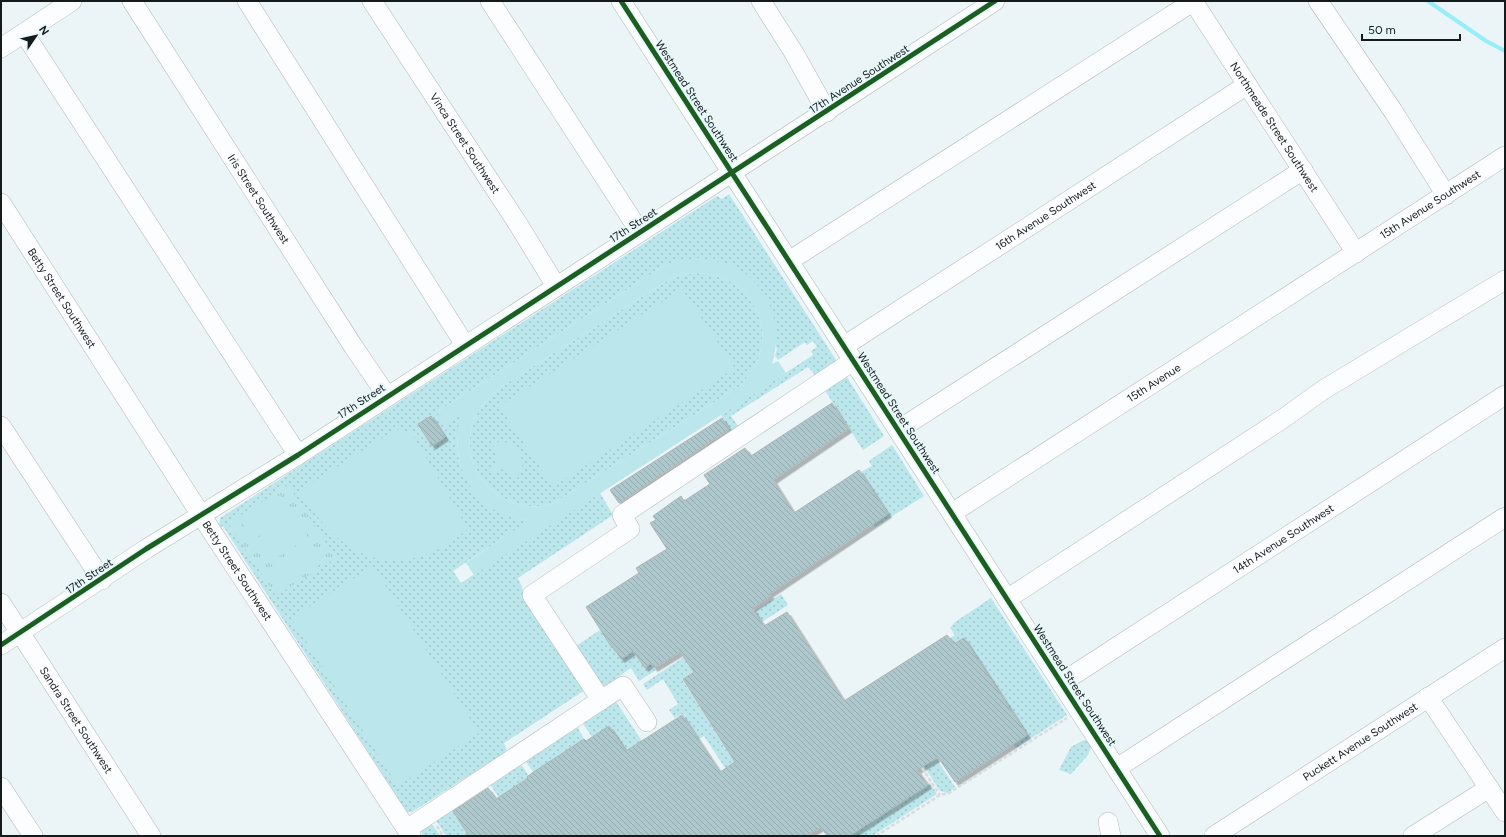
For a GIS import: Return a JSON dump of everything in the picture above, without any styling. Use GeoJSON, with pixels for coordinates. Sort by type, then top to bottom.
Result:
{"type":"FeatureCollection","features":[{"type":"Feature","properties":{"kind":"street"},"geometry":{"type":"LineString","coordinates":[[1,48],[72,1]]}},
{"type":"Feature","properties":{"kind":"street","name":"Iris Street Southwest"},"geometry":{"type":"LineString","coordinates":[[132,1],[353,346],[387,396]]}},
{"type":"Feature","properties":{"kind":"street"},"geometry":{"type":"LineString","coordinates":[[247,1],[465,345]]}},
{"type":"Feature","properties":{"kind":"street","name":"Vinca Street Southwest"},"geometry":{"type":"LineString","coordinates":[[372,1],[518,224],[556,286]]}},
{"type":"Feature","properties":{"kind":"street"},"geometry":{"type":"LineString","coordinates":[[490,1],[640,232]]}},
{"type":"Feature","properties":{"kind":"street","name":"Westmead Street Southwest"},"geometry":{"type":"LineString","coordinates":[[621,1],[1160,836]]}},
{"type":"Feature","properties":{"kind":"street"},"geometry":{"type":"LineString","coordinates":[[761,1],[794,53],[827,112]]}},
{"type":"Feature","properties":{"kind":"street","name":"17th Avenue Southwest"},"geometry":{"type":"LineString","coordinates":[[733,174],[995,1]]}},
{"type":"Feature","properties":{"kind":"street"},"geometry":{"type":"LineString","coordinates":[[789,261],[1194,1]]}},
{"type":"Feature","properties":{"kind":"street","name":"Northmeade Street Southwest"},"geometry":{"type":"LineString","coordinates":[[1194,1],[1356,253]]}},
{"type":"Feature","properties":{"kind":"street"},"geometry":{"type":"LineString","coordinates":[[1318,1],[1393,111],[1446,195]]}},
{"type":"Feature","properties":{"kind":"street"},"geometry":{"type":"LineString","coordinates":[[24,33],[298,455]]}},
{"type":"Feature","properties":{"kind":"street","name":"16th Avenue Southwest"},"geometry":{"type":"LineString","coordinates":[[601,700],[532,594],[630,529],[622,515],[849,354],[1247,85]]}},
{"type":"Feature","properties":{"kind":"street","name":"15th Avenue Southwest"},"geometry":{"type":"LineString","coordinates":[[1356,253],[1505,156]]}},
{"type":"Feature","properties":{"kind":"street"},"geometry":{"type":"LineString","coordinates":[[898,430],[1303,170]]}},
{"type":"Feature","properties":{"kind":"street","name":"17th Street"},"geometry":{"type":"LineString","coordinates":[[1,645],[102,580],[146,549],[298,455],[556,286],[733,174]]}},
{"type":"Feature","properties":{"kind":"street","name":"Betty Street Southwest"},"geometry":{"type":"LineString","coordinates":[[1,203],[201,515],[409,833]]}},
{"type":"Feature","properties":{"kind":"street","name":"15th Avenue"},"geometry":{"type":"LineString","coordinates":[[952,513],[1356,253]]}},
{"type":"Feature","properties":{"kind":"street"},"geometry":{"type":"LineString","coordinates":[[1007,599],[1284,418],[1323,390],[1505,280]]}},
{"type":"Feature","properties":{"kind":"street","name":"14th Avenue Southwest"},"geometry":{"type":"LineString","coordinates":[[1061,683],[1505,395]]}},
{"type":"Feature","properties":{"kind":"street"},"geometry":{"type":"LineString","coordinates":[[1,426],[102,580]]}},
{"type":"Feature","properties":{"kind":"street"},"geometry":{"type":"LineString","coordinates":[[1117,768],[1505,517]]}},
{"type":"Feature","properties":{"kind":"street","name":"Sandra Street Southwest"},"geometry":{"type":"LineString","coordinates":[[1,603],[151,836]]}},
{"type":"Feature","properties":{"kind":"street","name":"Puckett Avenue Southwest"},"geometry":{"type":"LineString","coordinates":[[1214,836],[1505,648]]}},
{"type":"Feature","properties":{"kind":"street"},"geometry":{"type":"LineString","coordinates":[[409,833],[623,686],[647,722]]}},
{"type":"Feature","properties":{"kind":"street"},"geometry":{"type":"LineString","coordinates":[[1428,697],[1505,812]]}},
{"type":"Feature","properties":{"kind":"street"},"geometry":{"type":"LineString","coordinates":[[1,787],[33,836]]}},
{"type":"Feature","properties":{"kind":"street"},"geometry":{"type":"LineString","coordinates":[[1413,836],[1489,788]]}},
{"type":"Feature","properties":{"kind":"path"},"geometry":{"type":"LineString","coordinates":[[876,836],[940,794],[949,793],[1069,717]]}},
{"type":"Feature","properties":{"kind":"path"},"geometry":{"type":"LineString","coordinates":[[922,768],[940,794]]}},
{"type":"Feature","properties":{"kind":"green space"},"geometry":{"type":"Polygon","coordinates":[[[729,194],[838,363],[815,375],[808,367],[731,416],[738,426],[737,432],[732,434],[721,415],[813,355],[811,351],[817,347],[813,341],[807,345],[805,342],[778,360],[775,356],[777,349],[756,285],[676,261],[662,267],[437,412],[462,413],[458,433],[458,451],[461,468],[469,483],[480,496],[493,507],[510,515],[529,521],[453,571],[461,583],[600,493],[613,515],[518,578],[523,590],[566,651],[588,688],[504,743],[507,751],[412,812],[407,812],[223,526],[219,528],[220,518],[717,196],[722,199],[729,194]]]}},
{"type":"Feature","properties":{"kind":"green space"},"geometry":{"type":"Polygon","coordinates":[[[698,258],[723,262],[744,273],[755,283],[764,294],[774,320],[776,335],[772,364],[778,361],[786,373],[474,575],[466,563],[528,521],[496,511],[484,503],[474,492],[467,481],[458,455],[458,428],[461,414],[445,425],[437,412],[662,267],[676,261],[698,258]],[[695,273],[681,275],[670,279],[498,389],[483,404],[473,423],[470,441],[472,459],[479,474],[490,488],[503,498],[519,505],[536,506],[554,503],[740,386],[753,369],[760,354],[763,339],[760,318],[750,299],[734,284],[725,279],[695,273]]]}},
{"type":"Feature","properties":{"kind":"green space"},"geometry":{"type":"Polygon","coordinates":[[[695,273],[718,277],[734,284],[750,299],[760,318],[763,339],[760,354],[753,369],[740,386],[554,503],[536,506],[519,505],[503,498],[490,488],[479,474],[472,459],[470,441],[473,423],[483,404],[498,389],[670,279],[681,275],[695,273]]]}},
{"type":"Feature","properties":{"kind":"green space"},"geometry":{"type":"Polygon","coordinates":[[[682,289],[735,368],[553,487],[499,406],[682,289]]]}},
{"type":"Feature","properties":{"kind":"green space"},"geometry":{"type":"Polygon","coordinates":[[[845,374],[884,436],[863,450],[824,389],[845,374]]]}},
{"type":"Feature","properties":{"kind":"green space"},"geometry":{"type":"Polygon","coordinates":[[[396,429],[411,432],[468,529],[436,551],[419,557],[401,560],[384,559],[366,555],[349,547],[328,529],[315,514],[299,491],[396,429]]]}},
{"type":"Feature","properties":{"kind":"green space"},"geometry":{"type":"Polygon","coordinates":[[[501,441],[514,447],[521,456],[522,468],[516,480],[502,469],[494,474],[490,467],[497,462],[493,443],[501,441]]]}},
{"type":"Feature","properties":{"kind":"green space"},"geometry":{"type":"Polygon","coordinates":[[[892,445],[924,496],[875,527],[873,524],[888,513],[861,472],[872,466],[869,461],[892,445]]]}},
{"type":"Feature","properties":{"kind":"green space"},"geometry":{"type":"Polygon","coordinates":[[[288,485],[336,558],[276,596],[228,523],[288,485]]]}},
{"type":"Feature","properties":{"kind":"green space"},"geometry":{"type":"Polygon","coordinates":[[[280,495],[293,513],[253,540],[241,521],[280,495]]]}},
{"type":"Feature","properties":{"kind":"green space"},"geometry":{"type":"Polygon","coordinates":[[[296,519],[308,538],[268,563],[256,545],[296,519]]]}},
{"type":"Feature","properties":{"kind":"green space"},"geometry":{"type":"Polygon","coordinates":[[[312,543],[324,562],[284,587],[272,569],[312,543]]]}},
{"type":"Feature","properties":{"kind":"green space"},"geometry":{"type":"Polygon","coordinates":[[[373,566],[479,733],[398,786],[291,618],[373,566]]]}},
{"type":"Feature","properties":{"kind":"green space"},"geometry":{"type":"Polygon","coordinates":[[[781,594],[788,605],[762,622],[754,611],[781,594]]]}},
{"type":"Feature","properties":{"kind":"green space"},"geometry":{"type":"Polygon","coordinates":[[[991,598],[1067,715],[1016,748],[1013,744],[1027,734],[964,638],[954,645],[950,638],[955,635],[950,628],[955,622],[991,598]]]}},
{"type":"Feature","properties":{"kind":"green space"},"geometry":{"type":"Polygon","coordinates":[[[600,630],[612,648],[633,651],[644,667],[650,664],[656,670],[639,681],[631,668],[599,690],[573,648],[600,630]]]}},
{"type":"Feature","properties":{"kind":"green space"},"geometry":{"type":"Polygon","coordinates":[[[684,657],[698,668],[682,679],[739,768],[729,774],[704,736],[699,739],[682,714],[675,718],[669,710],[678,704],[663,679],[647,690],[643,684],[684,657]]]}},
{"type":"Feature","properties":{"kind":"green space"},"geometry":{"type":"Polygon","coordinates":[[[615,700],[658,766],[667,815],[609,726],[592,737],[580,719],[615,700]]]}},
{"type":"Feature","properties":{"kind":"green space"},"geometry":{"type":"Polygon","coordinates":[[[575,723],[584,739],[533,772],[522,756],[575,723]]]}},
{"type":"Feature","properties":{"kind":"green space"},"geometry":{"type":"Polygon","coordinates":[[[1084,740],[1088,742],[1091,747],[1088,755],[1071,774],[1059,770],[1071,747],[1084,740]]]}},
{"type":"Feature","properties":{"kind":"green space"},"geometry":{"type":"Polygon","coordinates":[[[936,758],[955,787],[948,793],[940,791],[924,766],[936,758]]]}},
{"type":"Feature","properties":{"kind":"green space"},"geometry":{"type":"Polygon","coordinates":[[[518,760],[529,776],[506,792],[519,812],[512,817],[487,780],[518,760]]]}},
{"type":"Feature","properties":{"kind":"green space"},"geometry":{"type":"Polygon","coordinates":[[[930,783],[937,794],[872,836],[849,836],[930,783]]]}},
{"type":"Feature","properties":{"kind":"green space"},"geometry":{"type":"Polygon","coordinates":[[[450,806],[469,836],[446,836],[434,817],[450,806]]]}},
{"type":"Feature","properties":{"kind":"green space"},"geometry":{"type":"Polygon","coordinates":[[[428,819],[440,835],[423,836],[420,829],[428,819]]]}},
{"type":"Feature","properties":{"kind":"building"},"geometry":{"type":"Polygon","coordinates":[[[832,403],[848,429],[773,480],[794,513],[859,470],[888,514],[769,594],[770,596],[752,608],[764,626],[787,612],[844,701],[947,635],[954,644],[964,638],[1027,735],[955,782],[938,757],[917,770],[928,785],[849,836],[827,836],[821,827],[806,836],[469,836],[453,811],[488,788],[496,799],[528,778],[527,777],[532,773],[584,739],[586,741],[609,726],[626,751],[682,715],[720,772],[735,762],[683,679],[694,672],[680,652],[654,668],[651,663],[645,668],[633,651],[621,659],[613,647],[612,648],[586,607],[639,573],[636,568],[667,549],[650,523],[656,520],[653,516],[681,496],[684,501],[710,484],[704,475],[745,448],[751,456],[832,403]]]}},
{"type":"Feature","properties":{"kind":"building"},"geometry":{"type":"Polygon","coordinates":[[[431,416],[445,437],[432,446],[418,424],[431,416]]]}},
{"type":"Feature","properties":{"kind":"building"},"geometry":{"type":"Polygon","coordinates":[[[722,418],[729,429],[619,503],[610,490],[722,418]]]}},
{"type":"Feature","properties":{"kind":"waterway"},"geometry":{"type":"LineString","coordinates":[[1428,1],[1486,41],[1505,51]]}},
{"type":"Feature","properties":{"kind":"cycle path"},"geometry":{"type":"LineString","coordinates":[[621,1],[1160,836]]}},
{"type":"Feature","properties":{"kind":"cycle path"},"geometry":{"type":"LineString","coordinates":[[1,645],[146,549],[298,455],[995,1]]}}]}
